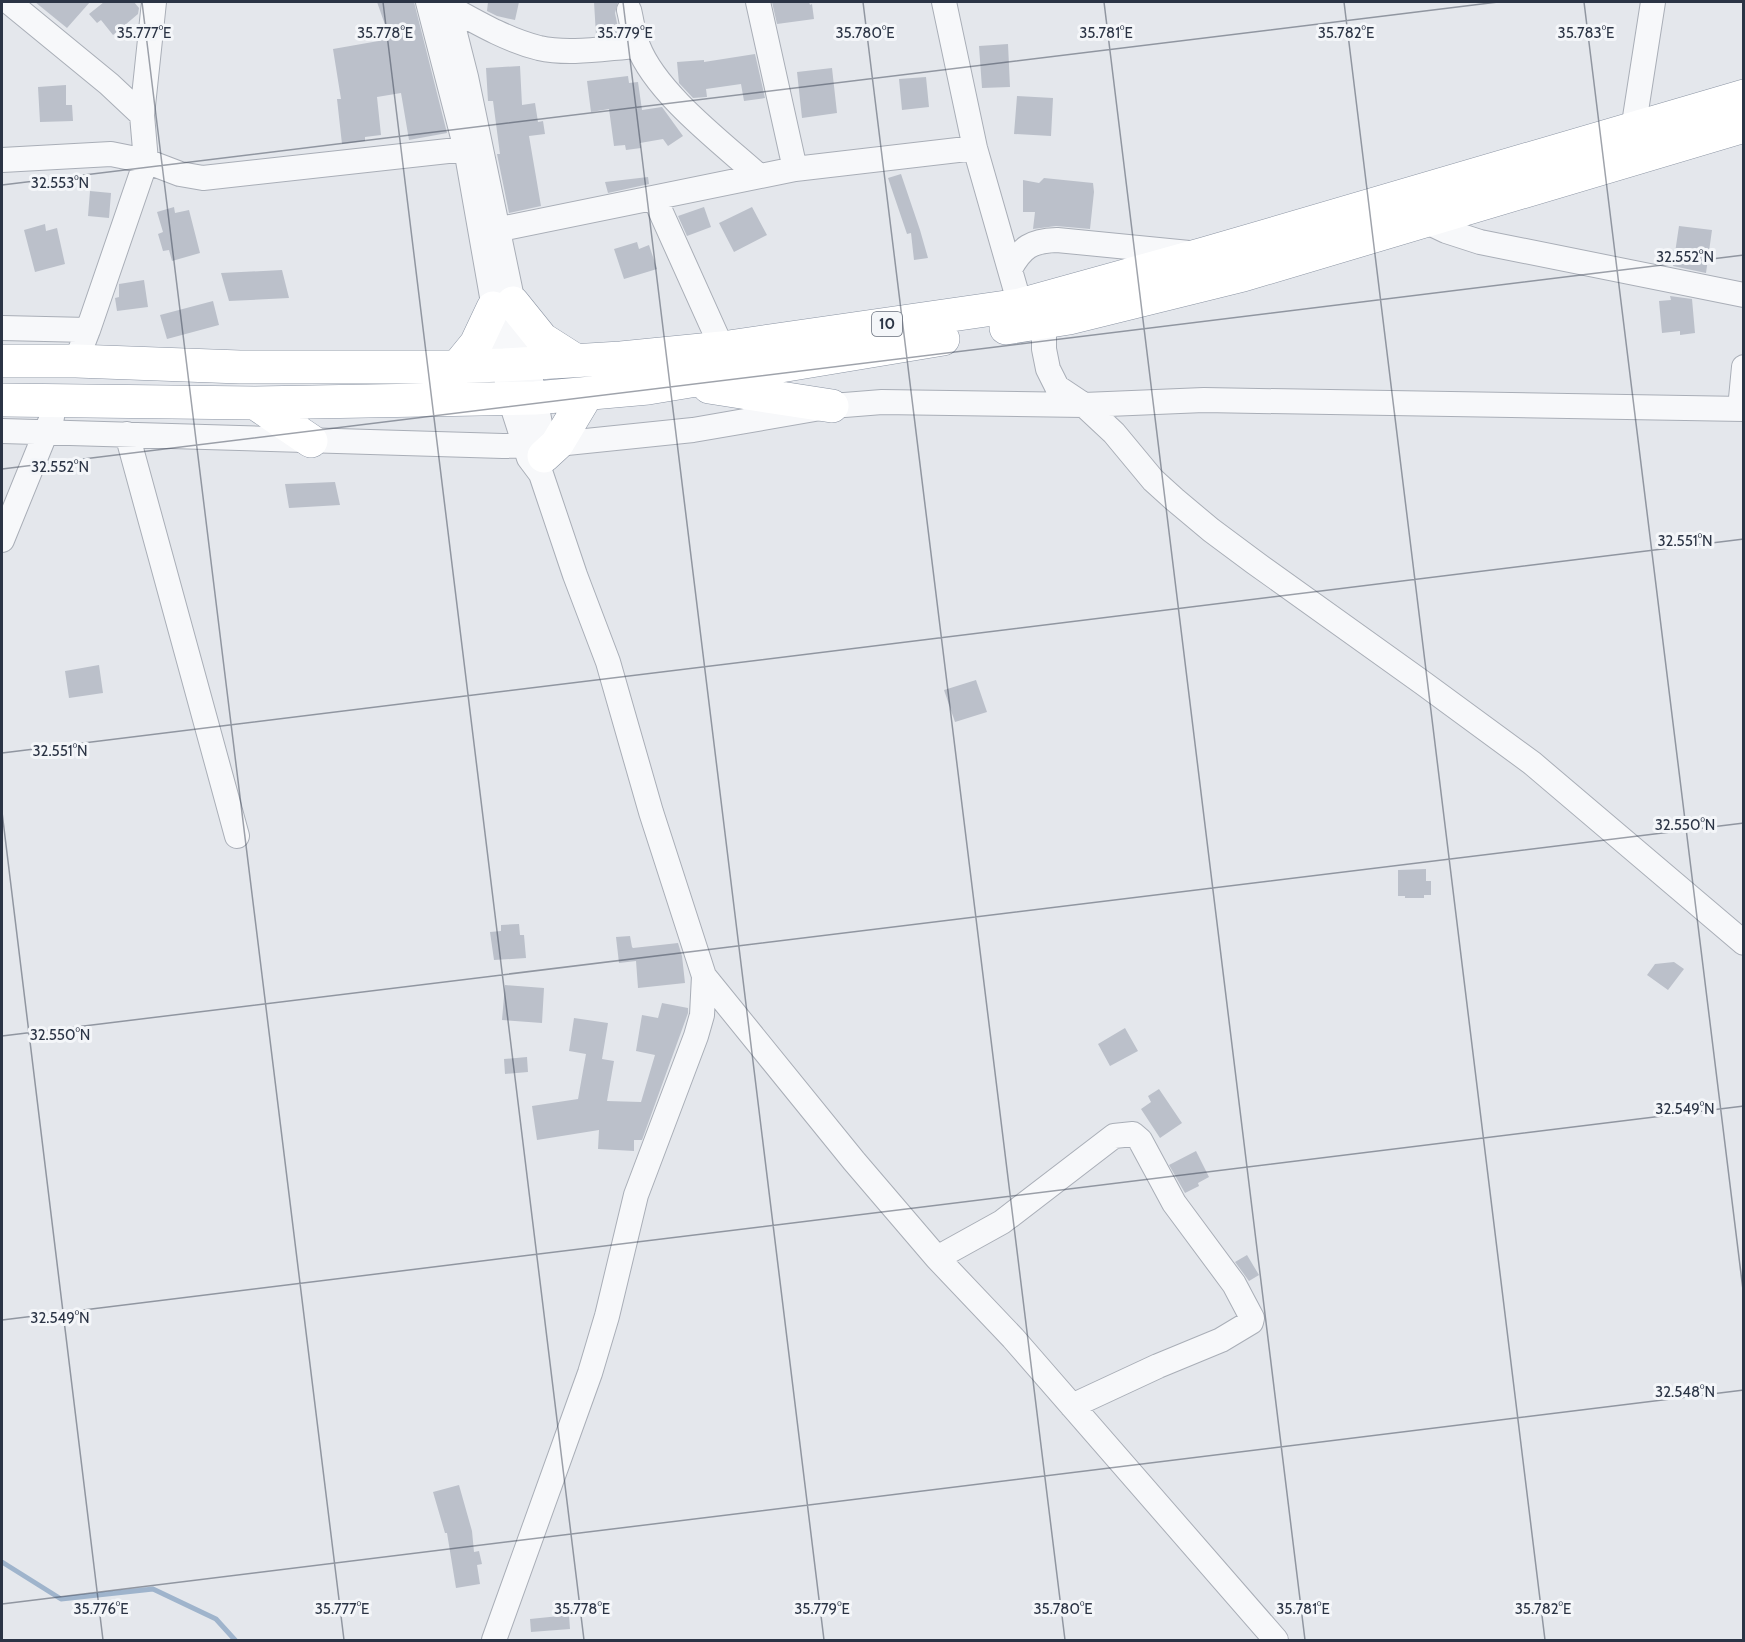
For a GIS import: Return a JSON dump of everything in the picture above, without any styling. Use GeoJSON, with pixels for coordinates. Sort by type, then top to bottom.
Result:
{"type":"FeatureCollection","features":[{"type":"Feature","properties":{"kind":"highway","name":"10"},"geometry":{"type":"LineString","coordinates":[[2,400],[255,403],[523,398],[648,388],[1032,314],[1204,254],[1743,96]]}},
{"type":"Feature","properties":{"kind":"highway","name":"10"},"geometry":{"type":"LineString","coordinates":[[2,361],[76,361],[240,367],[515,364],[722,348],[1032,314],[1069,318],[1243,275],[1743,126]]}},
{"type":"Feature","properties":{"kind":"highway"},"geometry":{"type":"LineString","coordinates":[[458,366],[503,306],[542,339],[575,360]]}},
{"type":"Feature","properties":{"kind":"highway"},"geometry":{"type":"LineString","coordinates":[[681,382],[832,406]]}},
{"type":"Feature","properties":{"kind":"highway"},"geometry":{"type":"LineString","coordinates":[[536,451],[587,394]]}},
{"type":"Feature","properties":{"kind":"highway"},"geometry":{"type":"LineString","coordinates":[[255,403],[311,441]]}},
{"type":"Feature","properties":{"kind":"street"},"geometry":{"type":"LineString","coordinates":[[9,2],[142,115]]}},
{"type":"Feature","properties":{"kind":"street"},"geometry":{"type":"LineString","coordinates":[[76,361],[146,161],[142,115],[154,2]]}},
{"type":"Feature","properties":{"kind":"street"},"geometry":{"type":"LineString","coordinates":[[758,2],[795,169]]}},
{"type":"Feature","properties":{"kind":"street"},"geometry":{"type":"LineString","coordinates":[[944,2],[975,148],[1010,269],[1032,314],[1052,381],[1062,392],[1084,405],[1114,433],[1154,480],[1210,530],[1532,763],[1743,943]]}},
{"type":"Feature","properties":{"kind":"street"},"geometry":{"type":"LineString","coordinates":[[1633,130],[1653,2]]}},
{"type":"Feature","properties":{"kind":"street"},"geometry":{"type":"LineString","coordinates":[[441,3],[494,32],[539,48],[556,50],[638,46]]}},
{"type":"Feature","properties":{"kind":"street"},"geometry":{"type":"LineString","coordinates":[[441,3],[466,149],[490,231]]}},
{"type":"Feature","properties":{"kind":"street"},"geometry":{"type":"LineString","coordinates":[[441,3],[490,231],[515,364],[536,451],[608,662],[651,812],[704,976],[702,1015],[696,1036],[636,1195],[607,1316],[592,1364],[494,1641]]}},
{"type":"Feature","properties":{"kind":"street"},"geometry":{"type":"LineString","coordinates":[[629,10],[638,46],[655,77],[686,110],[759,176]]}},
{"type":"Feature","properties":{"kind":"street"},"geometry":{"type":"LineString","coordinates":[[490,231],[795,169],[975,148]]}},
{"type":"Feature","properties":{"kind":"street"},"geometry":{"type":"LineString","coordinates":[[2,160],[111,154],[146,161],[180,174],[203,178],[466,149]]}},
{"type":"Feature","properties":{"kind":"street"},"geometry":{"type":"LineString","coordinates":[[655,199],[722,348]]}},
{"type":"Feature","properties":{"kind":"street"},"geometry":{"type":"LineString","coordinates":[[1425,221],[1446,231],[1480,242],[1743,295]]}},
{"type":"Feature","properties":{"kind":"street"},"geometry":{"type":"LineString","coordinates":[[1010,269],[1018,254],[1040,241],[1057,240],[1204,254]]}},
{"type":"Feature","properties":{"kind":"street"},"geometry":{"type":"LineString","coordinates":[[2,328],[88,330]]}},
{"type":"Feature","properties":{"kind":"street"},"geometry":{"type":"LineString","coordinates":[[2,431],[536,451],[693,430],[832,406],[902,402],[1084,405],[1204,400],[1742,409],[1743,367]]}},
{"type":"Feature","properties":{"kind":"street"},"geometry":{"type":"LineString","coordinates":[[2,540],[58,400]]}},
{"type":"Feature","properties":{"kind":"street"},"geometry":{"type":"LineString","coordinates":[[127,434],[237,836]]}},
{"type":"Feature","properties":{"kind":"street"},"geometry":{"type":"LineString","coordinates":[[704,976],[854,1161],[937,1258],[1013,1338],[1276,1641]]}},
{"type":"Feature","properties":{"kind":"street"},"geometry":{"type":"LineString","coordinates":[[937,1258],[1002,1222],[1114,1136],[1133,1134],[1140,1140],[1174,1203],[1234,1284],[1252,1318],[1251,1322],[1221,1340],[1072,1406]]}},
{"type":"Feature","properties":{"kind":"building"},"geometry":{"type":"Polygon","coordinates":[[[35,2],[90,2],[67,28],[35,2]]]}},
{"type":"Feature","properties":{"kind":"building"},"geometry":{"type":"Polygon","coordinates":[[[104,2],[134,2],[139,8],[138,14],[113,35],[101,20],[97,23],[89,14],[104,2]]]}},
{"type":"Feature","properties":{"kind":"building"},"geometry":{"type":"Polygon","coordinates":[[[377,2],[414,2],[447,133],[409,140],[401,93],[377,97],[381,135],[365,137],[365,141],[342,144],[337,99],[341,99],[333,49],[390,39],[377,2]]]}},
{"type":"Feature","properties":{"kind":"building"},"geometry":{"type":"Polygon","coordinates":[[[488,2],[519,2],[515,20],[487,11],[488,2]]]}},
{"type":"Feature","properties":{"kind":"building"},"geometry":{"type":"Polygon","coordinates":[[[594,2],[618,2],[615,13],[619,33],[596,35],[594,2]]]}},
{"type":"Feature","properties":{"kind":"building"},"geometry":{"type":"Polygon","coordinates":[[[772,2],[809,2],[810,5],[812,4],[814,19],[777,24],[772,2]]]}},
{"type":"Feature","properties":{"kind":"building"},"geometry":{"type":"Polygon","coordinates":[[[1008,44],[1010,87],[982,88],[979,46],[1008,44]]]}},
{"type":"Feature","properties":{"kind":"building"},"geometry":{"type":"Polygon","coordinates":[[[755,54],[765,98],[744,101],[741,84],[706,89],[707,97],[693,98],[679,83],[677,62],[704,60],[704,62],[755,54]]]}},
{"type":"Feature","properties":{"kind":"building"},"geometry":{"type":"Polygon","coordinates":[[[520,66],[522,105],[535,103],[538,122],[543,121],[545,134],[529,136],[541,206],[509,213],[497,154],[500,154],[493,101],[488,101],[486,68],[520,66]]]}},
{"type":"Feature","properties":{"kind":"building"},"geometry":{"type":"Polygon","coordinates":[[[832,68],[837,113],[802,118],[797,72],[832,68]]]}},
{"type":"Feature","properties":{"kind":"building"},"geometry":{"type":"Polygon","coordinates":[[[628,76],[629,83],[638,82],[642,110],[662,107],[683,136],[668,146],[663,139],[640,143],[641,148],[626,150],[625,145],[614,146],[609,109],[591,112],[587,81],[628,76]]]}},
{"type":"Feature","properties":{"kind":"building"},"geometry":{"type":"Polygon","coordinates":[[[926,77],[929,107],[902,110],[899,79],[926,77]]]}},
{"type":"Feature","properties":{"kind":"building"},"geometry":{"type":"Polygon","coordinates":[[[66,85],[66,105],[72,105],[73,121],[40,122],[38,87],[66,85]]]}},
{"type":"Feature","properties":{"kind":"building"},"geometry":{"type":"Polygon","coordinates":[[[1017,96],[1053,98],[1051,136],[1014,134],[1017,96]]]}},
{"type":"Feature","properties":{"kind":"building"},"geometry":{"type":"Polygon","coordinates":[[[901,174],[928,258],[914,260],[911,233],[907,234],[888,178],[901,174]]]}},
{"type":"Feature","properties":{"kind":"building"},"geometry":{"type":"Polygon","coordinates":[[[648,177],[649,184],[608,193],[605,182],[648,177]]]}},
{"type":"Feature","properties":{"kind":"building"},"geometry":{"type":"Polygon","coordinates":[[[1044,178],[1093,183],[1090,229],[1056,226],[1033,229],[1035,212],[1023,212],[1023,180],[1039,183],[1044,178]]]}},
{"type":"Feature","properties":{"kind":"building"},"geometry":{"type":"Polygon","coordinates":[[[90,191],[111,193],[109,218],[88,216],[90,191]]]}},
{"type":"Feature","properties":{"kind":"building"},"geometry":{"type":"Polygon","coordinates":[[[174,207],[175,213],[189,210],[200,253],[172,261],[169,250],[163,251],[158,234],[163,232],[157,212],[174,207]]]}},
{"type":"Feature","properties":{"kind":"building"},"geometry":{"type":"Polygon","coordinates":[[[704,207],[711,227],[687,236],[678,216],[704,207]]]}},
{"type":"Feature","properties":{"kind":"building"},"geometry":{"type":"Polygon","coordinates":[[[752,207],[767,235],[734,252],[719,223],[752,207]]]}},
{"type":"Feature","properties":{"kind":"building"},"geometry":{"type":"Polygon","coordinates":[[[45,224],[46,231],[57,228],[65,264],[35,272],[24,230],[45,224]]]}},
{"type":"Feature","properties":{"kind":"building"},"geometry":{"type":"Polygon","coordinates":[[[1679,226],[1712,230],[1706,273],[1673,266],[1679,226]]]}},
{"type":"Feature","properties":{"kind":"building"},"geometry":{"type":"Polygon","coordinates":[[[637,242],[639,249],[649,245],[657,269],[624,279],[614,249],[637,242]]]}},
{"type":"Feature","properties":{"kind":"building"},"geometry":{"type":"Polygon","coordinates":[[[282,270],[289,298],[229,301],[221,273],[282,270]]]}},
{"type":"Feature","properties":{"kind":"building"},"geometry":{"type":"Polygon","coordinates":[[[144,280],[148,307],[117,311],[115,298],[119,297],[119,284],[144,280]]]}},
{"type":"Feature","properties":{"kind":"building"},"geometry":{"type":"Polygon","coordinates":[[[1670,296],[1692,299],[1695,333],[1680,335],[1680,331],[1662,333],[1659,301],[1671,300],[1670,296]]]}},
{"type":"Feature","properties":{"kind":"building"},"geometry":{"type":"Polygon","coordinates":[[[213,301],[219,325],[167,339],[160,315],[213,301]]]}},
{"type":"Feature","properties":{"kind":"building"},"geometry":{"type":"Polygon","coordinates":[[[335,482],[340,505],[289,508],[285,484],[335,482]]]}},
{"type":"Feature","properties":{"kind":"building"},"geometry":{"type":"Polygon","coordinates":[[[99,665],[103,693],[69,698],[65,671],[99,665]]]}},
{"type":"Feature","properties":{"kind":"building"},"geometry":{"type":"Polygon","coordinates":[[[976,680],[987,712],[955,722],[944,690],[976,680]]]}},
{"type":"Feature","properties":{"kind":"building"},"geometry":{"type":"Polygon","coordinates":[[[1426,869],[1426,881],[1431,881],[1431,895],[1424,895],[1424,898],[1398,896],[1398,870],[1426,869]]]}},
{"type":"Feature","properties":{"kind":"building"},"geometry":{"type":"Polygon","coordinates":[[[519,924],[520,935],[524,935],[526,958],[494,960],[490,932],[501,931],[501,925],[519,924]]]}},
{"type":"Feature","properties":{"kind":"building"},"geometry":{"type":"Polygon","coordinates":[[[630,936],[633,948],[678,943],[685,983],[638,988],[636,961],[619,963],[616,937],[630,936]]]}},
{"type":"Feature","properties":{"kind":"building"},"geometry":{"type":"Polygon","coordinates":[[[1674,962],[1684,969],[1668,990],[1647,975],[1655,964],[1674,962]]]}},
{"type":"Feature","properties":{"kind":"building"},"geometry":{"type":"Polygon","coordinates":[[[505,985],[544,988],[542,1023],[502,1020],[505,985]]]}},
{"type":"Feature","properties":{"kind":"building"},"geometry":{"type":"Polygon","coordinates":[[[662,1003],[688,1008],[688,1013],[642,1140],[634,1140],[634,1151],[598,1149],[599,1130],[537,1140],[532,1106],[578,1099],[586,1054],[569,1051],[574,1018],[608,1023],[602,1059],[614,1061],[607,1101],[641,1102],[655,1055],[636,1051],[642,1015],[658,1018],[662,1003]]]}},
{"type":"Feature","properties":{"kind":"building"},"geometry":{"type":"Polygon","coordinates":[[[1125,1028],[1138,1051],[1110,1066],[1098,1044],[1125,1028]]]}},
{"type":"Feature","properties":{"kind":"building"},"geometry":{"type":"Polygon","coordinates":[[[527,1057],[528,1072],[505,1074],[504,1059],[527,1057]]]}},
{"type":"Feature","properties":{"kind":"building"},"geometry":{"type":"Polygon","coordinates":[[[1159,1089],[1182,1123],[1160,1138],[1141,1109],[1151,1102],[1148,1096],[1159,1089]]]}},
{"type":"Feature","properties":{"kind":"building"},"geometry":{"type":"Polygon","coordinates":[[[1196,1151],[1209,1177],[1198,1183],[1199,1186],[1185,1193],[1169,1165],[1196,1151]]]}},
{"type":"Feature","properties":{"kind":"building"},"geometry":{"type":"Polygon","coordinates":[[[1247,1255],[1259,1275],[1249,1281],[1235,1262],[1247,1255]]]}},
{"type":"Feature","properties":{"kind":"building"},"geometry":{"type":"Polygon","coordinates":[[[459,1485],[472,1531],[474,1552],[479,1551],[482,1564],[477,1565],[480,1584],[456,1588],[447,1533],[445,1533],[433,1492],[459,1485]]]}},
{"type":"Feature","properties":{"kind":"building"},"geometry":{"type":"Polygon","coordinates":[[[569,1615],[570,1629],[531,1632],[530,1619],[569,1615]]]}},
{"type":"Feature","properties":{"kind":"waterway"},"geometry":{"type":"LineString","coordinates":[[2,1562],[61,1599],[153,1589],[216,1619],[235,1640]]}}]}
